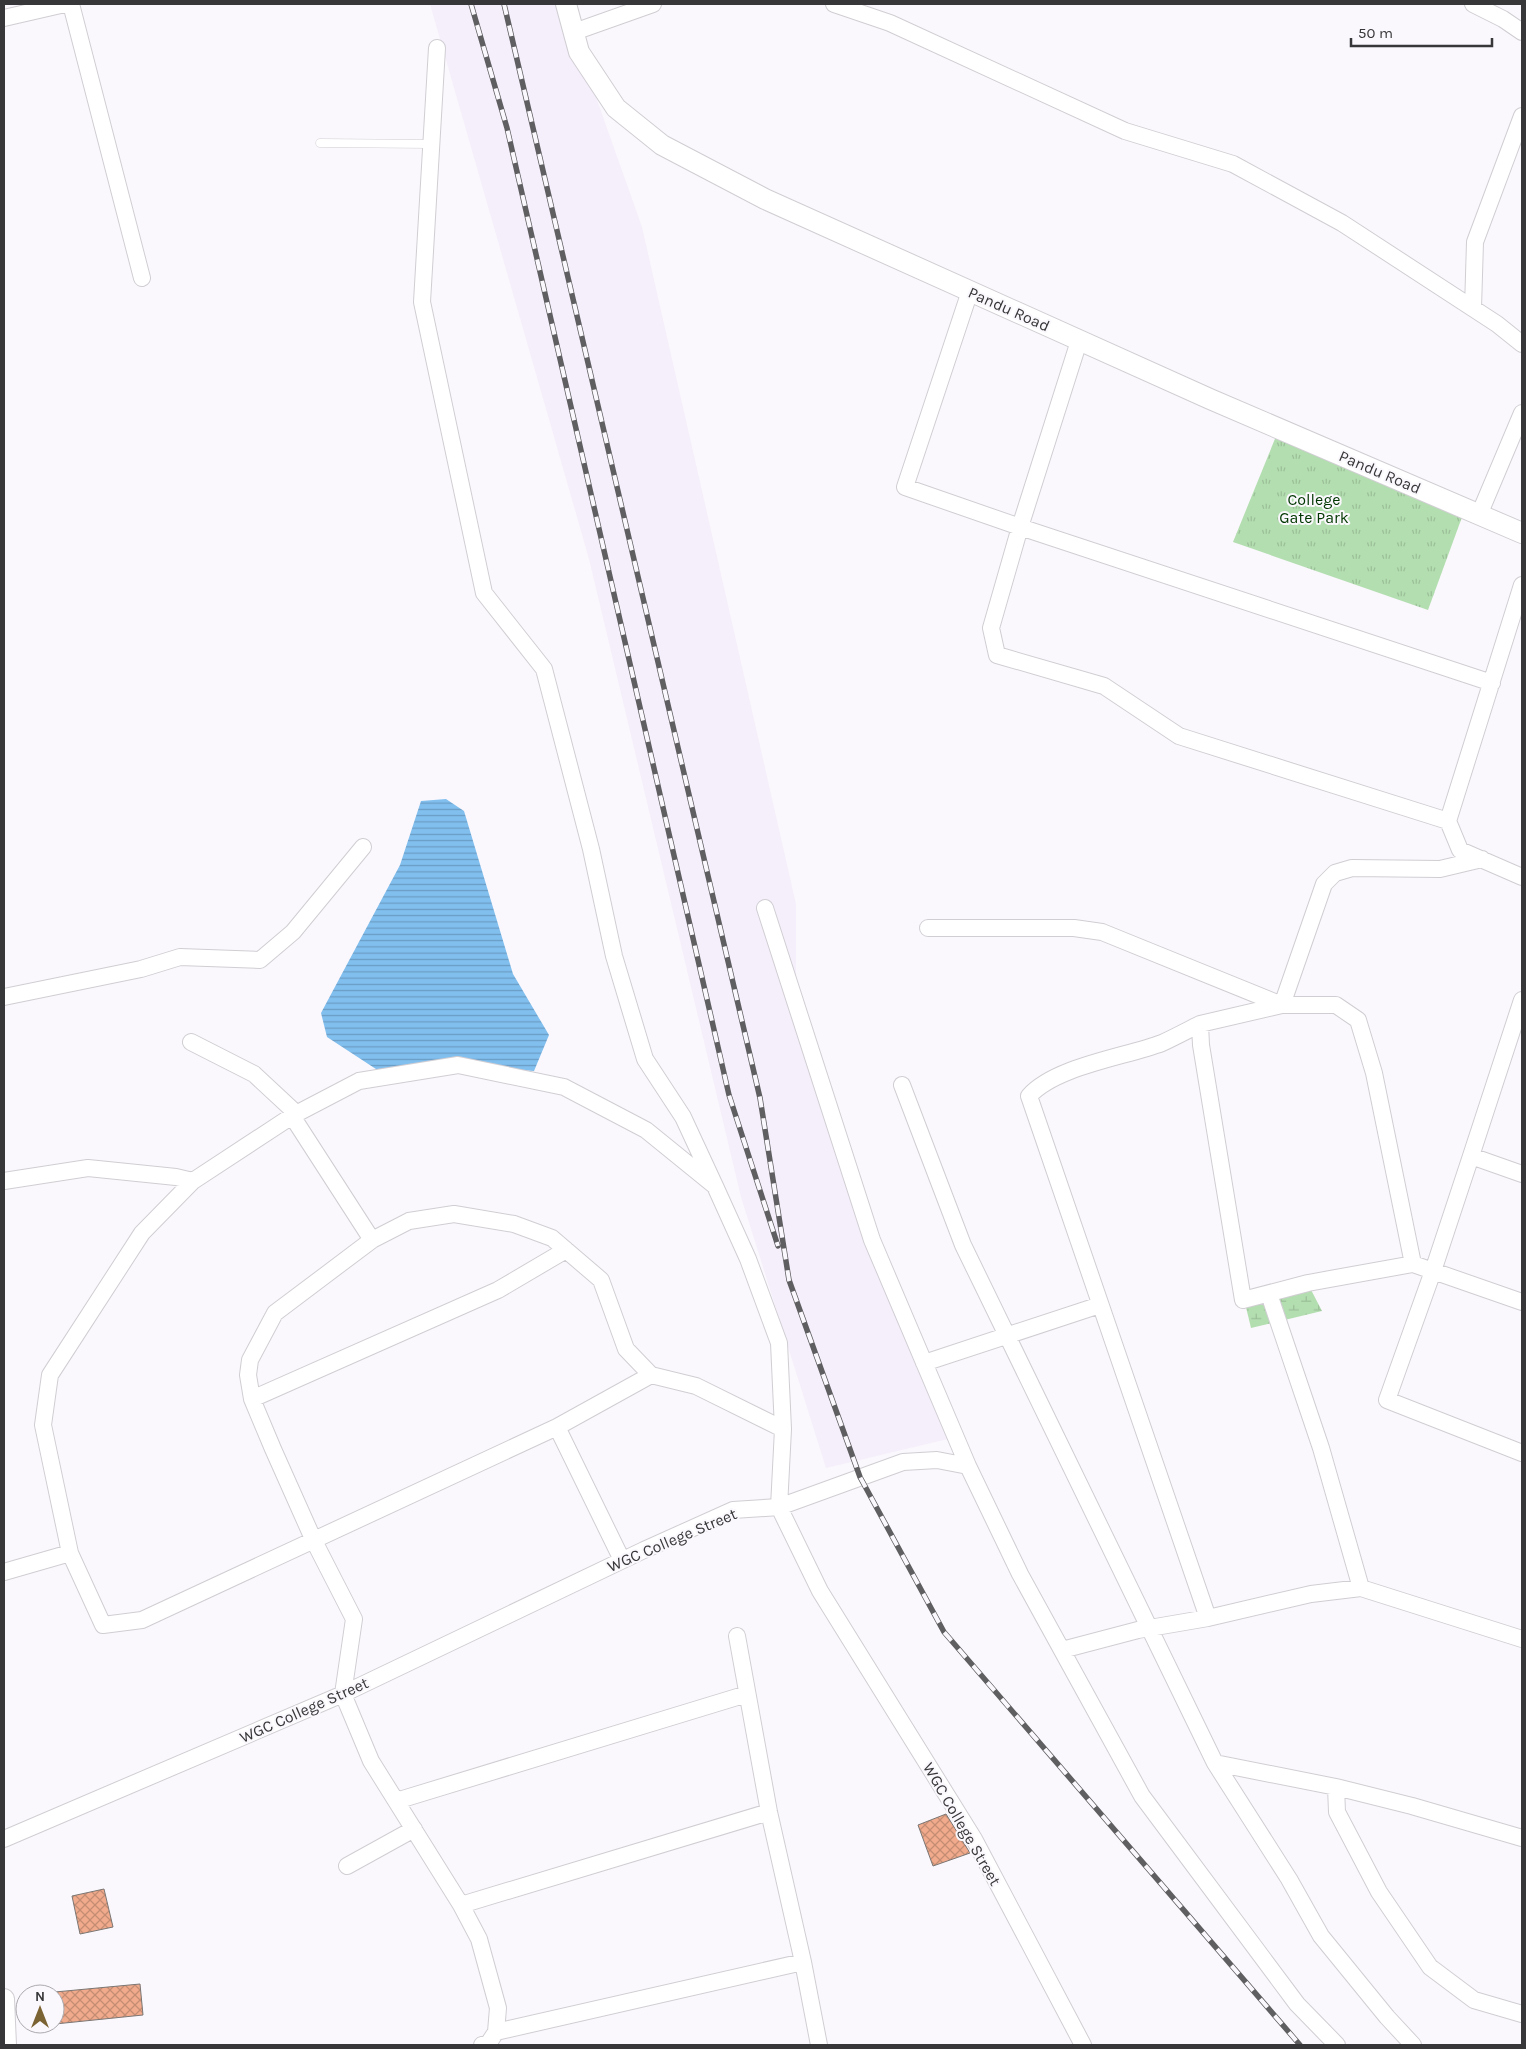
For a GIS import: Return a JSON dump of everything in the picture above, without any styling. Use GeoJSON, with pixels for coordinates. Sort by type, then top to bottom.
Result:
{"type":"FeatureCollection","features":[{"type":"Feature","properties":{"kind":"street"},"geometry":{"type":"LineString","coordinates":[[4,18],[65,4]]}},
{"type":"Feature","properties":{"kind":"street"},"geometry":{"type":"LineString","coordinates":[[71,4],[142,278]]}},
{"type":"Feature","properties":{"kind":"street","name":"Pandu Road"},"geometry":{"type":"LineString","coordinates":[[566,4],[579,52],[616,108],[662,145],[765,199],[1080,341],[1522,533]]}},
{"type":"Feature","properties":{"kind":"street"},"geometry":{"type":"LineString","coordinates":[[574,32],[653,4]]}},
{"type":"Feature","properties":{"kind":"street"},"geometry":{"type":"LineString","coordinates":[[834,4],[890,23],[1124,131],[1233,164],[1342,223],[1473,308],[1522,344]]}},
{"type":"Feature","properties":{"kind":"street"},"geometry":{"type":"LineString","coordinates":[[1473,4],[1504,19],[1522,32]]}},
{"type":"Feature","properties":{"kind":"street"},"geometry":{"type":"LineString","coordinates":[[437,48],[422,302],[484,593],[544,669],[591,849],[614,956],[645,1059],[683,1117],[748,1259],[779,1343],[783,1429],[779,1507],[903,1462],[937,1460],[968,1466]]}},
{"type":"Feature","properties":{"kind":"street"},"geometry":{"type":"LineString","coordinates":[[1473,308],[1474,242],[1522,116]]}},
{"type":"Feature","properties":{"kind":"street"},"geometry":{"type":"LineString","coordinates":[[970,291],[905,486],[1020,527],[1492,683]]}},
{"type":"Feature","properties":{"kind":"street"},"geometry":{"type":"LineString","coordinates":[[1080,341],[1020,527],[991,628],[998,655],[1104,686],[1179,736],[1448,821]]}},
{"type":"Feature","properties":{"kind":"street"},"geometry":{"type":"LineString","coordinates":[[1479,514],[1522,413]]}},
{"type":"Feature","properties":{"kind":"street"},"geometry":{"type":"LineString","coordinates":[[1522,585],[1448,821],[1460,850],[1522,877]]}},
{"type":"Feature","properties":{"kind":"street"},"geometry":{"type":"LineString","coordinates":[[4,997],[141,969],[180,957],[260,960],[293,932],[363,847]]}},
{"type":"Feature","properties":{"kind":"street"},"geometry":{"type":"LineString","coordinates":[[1282,1005],[1324,884],[1335,873],[1352,868],[1440,869],[1482,859]]}},
{"type":"Feature","properties":{"kind":"street"},"geometry":{"type":"LineString","coordinates":[[765,908],[872,1240],[968,1466],[1020,1574],[1142,1796],[1297,2004],[1337,2045]]}},
{"type":"Feature","properties":{"kind":"street"},"geometry":{"type":"LineString","coordinates":[[928,928],[1074,928],[1102,932],[1282,1005]]}},
{"type":"Feature","properties":{"kind":"street"},"geometry":{"type":"LineString","coordinates":[[1522,1000],[1517,1033],[1470,1156],[1433,1271],[1387,1400],[1522,1453]]}},
{"type":"Feature","properties":{"kind":"street"},"geometry":{"type":"LineString","coordinates":[[1208,1618],[1029,1096],[1035,1090],[1068,1073],[1161,1043],[1200,1024],[1282,1005],[1336,1005],[1358,1020],[1374,1073],[1413,1264]]}},
{"type":"Feature","properties":{"kind":"street"},"geometry":{"type":"LineString","coordinates":[[1200,1024],[1201,1045],[1243,1300],[1308,1283],[1413,1264],[1522,1302]]}},
{"type":"Feature","properties":{"kind":"street"},"geometry":{"type":"LineString","coordinates":[[191,1042],[254,1074],[294,1115],[372,1240]]}},
{"type":"Feature","properties":{"kind":"street"},"geometry":{"type":"LineString","coordinates":[[651,1375],[557,1427],[142,1620],[103,1624],[70,1553],[44,1425],[50,1375],[142,1233],[193,1181],[294,1115],[358,1082],[458,1065],[564,1087],[646,1130],[715,1186]]}},
{"type":"Feature","properties":{"kind":"street"},"geometry":{"type":"LineString","coordinates":[[902,1085],[963,1245],[1215,1763],[1289,1879],[1321,1936],[1387,2017],[1413,2045]]}},
{"type":"Feature","properties":{"kind":"street"},"geometry":{"type":"LineString","coordinates":[[1470,1156],[1522,1174]]}},
{"type":"Feature","properties":{"kind":"street"},"geometry":{"type":"LineString","coordinates":[[4,1181],[88,1168],[176,1177],[193,1181]]}},
{"type":"Feature","properties":{"kind":"street"},"geometry":{"type":"LineString","coordinates":[[482,2045],[488,2044],[496,2032],[498,2008],[479,1939],[462,1906],[371,1761],[343,1694],[354,1618],[314,1541],[252,1399],[248,1375],[250,1360],[275,1313],[372,1240],[409,1221],[454,1214],[514,1224],[552,1238],[601,1280],[626,1349],[651,1375],[696,1386],[783,1429]]}},
{"type":"Feature","properties":{"kind":"street"},"geometry":{"type":"LineString","coordinates":[[252,1399],[498,1290],[566,1250]]}},
{"type":"Feature","properties":{"kind":"street"},"geometry":{"type":"LineString","coordinates":[[1270,1294],[1320,1448],[1360,1588]]}},
{"type":"Feature","properties":{"kind":"street"},"geometry":{"type":"LineString","coordinates":[[924,1363],[1100,1305]]}},
{"type":"Feature","properties":{"kind":"street"},"geometry":{"type":"LineString","coordinates":[[557,1427],[622,1560]]}},
{"type":"Feature","properties":{"kind":"street","name":"WGC College Street"},"geometry":{"type":"LineString","coordinates":[[4,1839],[343,1694],[622,1560],[734,1510],[779,1507],[820,1591],[974,1838],[1083,2045]]}},
{"type":"Feature","properties":{"kind":"street"},"geometry":{"type":"LineString","coordinates":[[4,1572],[70,1553]]}},
{"type":"Feature","properties":{"kind":"street"},"geometry":{"type":"LineString","coordinates":[[1062,1650],[1150,1628],[1208,1618],[1311,1594],[1360,1588],[1522,1639]]}},
{"type":"Feature","properties":{"kind":"street"},"geometry":{"type":"LineString","coordinates":[[737,1636],[769,1812],[803,1962],[819,2045]]}},
{"type":"Feature","properties":{"kind":"street"},"geometry":{"type":"LineString","coordinates":[[396,1801],[747,1694]]}},
{"type":"Feature","properties":{"kind":"street"},"geometry":{"type":"LineString","coordinates":[[1215,1763],[1336,1787],[1412,1806],[1522,1838]]}},
{"type":"Feature","properties":{"kind":"street"},"geometry":{"type":"LineString","coordinates":[[1336,1787],[1337,1812],[1379,1892],[1430,1967],[1474,2000],[1522,2014]]}},
{"type":"Feature","properties":{"kind":"street"},"geometry":{"type":"LineString","coordinates":[[462,1906],[769,1812]]}},
{"type":"Feature","properties":{"kind":"street"},"geometry":{"type":"LineString","coordinates":[[347,1866],[414,1829]]}},
{"type":"Feature","properties":{"kind":"street"},"geometry":{"type":"LineString","coordinates":[[496,2032],[803,1962]]}},
{"type":"Feature","properties":{"kind":"street"},"geometry":{"type":"LineString","coordinates":[[4,1999],[6,2045]]}},
{"type":"Feature","properties":{"kind":"lane"},"geometry":{"type":"LineString","coordinates":[[320,143],[431,144]]}},
{"type":"Feature","properties":{"kind":"shaded area"},"geometry":{"type":"Polygon","coordinates":[[[430,4],[563,4],[642,227],[796,904],[796,1013],[948,1439],[826,1468],[741,1197],[589,559],[430,4]]]}},
{"type":"Feature","properties":{"kind":"green space","name":"College Gate Park"},"geometry":{"type":"Polygon","coordinates":[[[1279,429],[1465,509],[1428,610],[1233,542],[1279,429]]]}},
{"type":"Feature","properties":{"kind":"green space"},"geometry":{"type":"Polygon","coordinates":[[[1309,1286],[1322,1311],[1251,1328],[1245,1303],[1309,1286]]]}},
{"type":"Feature","properties":{"kind":"water"},"geometry":{"type":"Polygon","coordinates":[[[446,799],[464,811],[513,974],[549,1035],[534,1071],[458,1065],[379,1071],[327,1037],[321,1013],[400,865],[421,801],[446,799]]]}},
{"type":"Feature","properties":{"kind":"building"},"geometry":{"type":"Polygon","coordinates":[[[946,1814],[970,1853],[933,1866],[918,1825],[946,1814]]]}},
{"type":"Feature","properties":{"kind":"building"},"geometry":{"type":"Polygon","coordinates":[[[104,1889],[113,1927],[80,1934],[72,1896],[104,1889]]]}},
{"type":"Feature","properties":{"kind":"building"},"geometry":{"type":"Polygon","coordinates":[[[140,1984],[143,2015],[65,2023],[65,1991],[140,1984]]]}},
{"type":"Feature","properties":{"kind":"railway"},"geometry":{"type":"LineString","coordinates":[[471,4],[507,128],[729,1095],[778,1246]]}},
{"type":"Feature","properties":{"kind":"railway"},"geometry":{"type":"LineString","coordinates":[[504,4],[760,1098],[789,1280],[860,1477],[944,1632],[1300,2045]]}}]}
